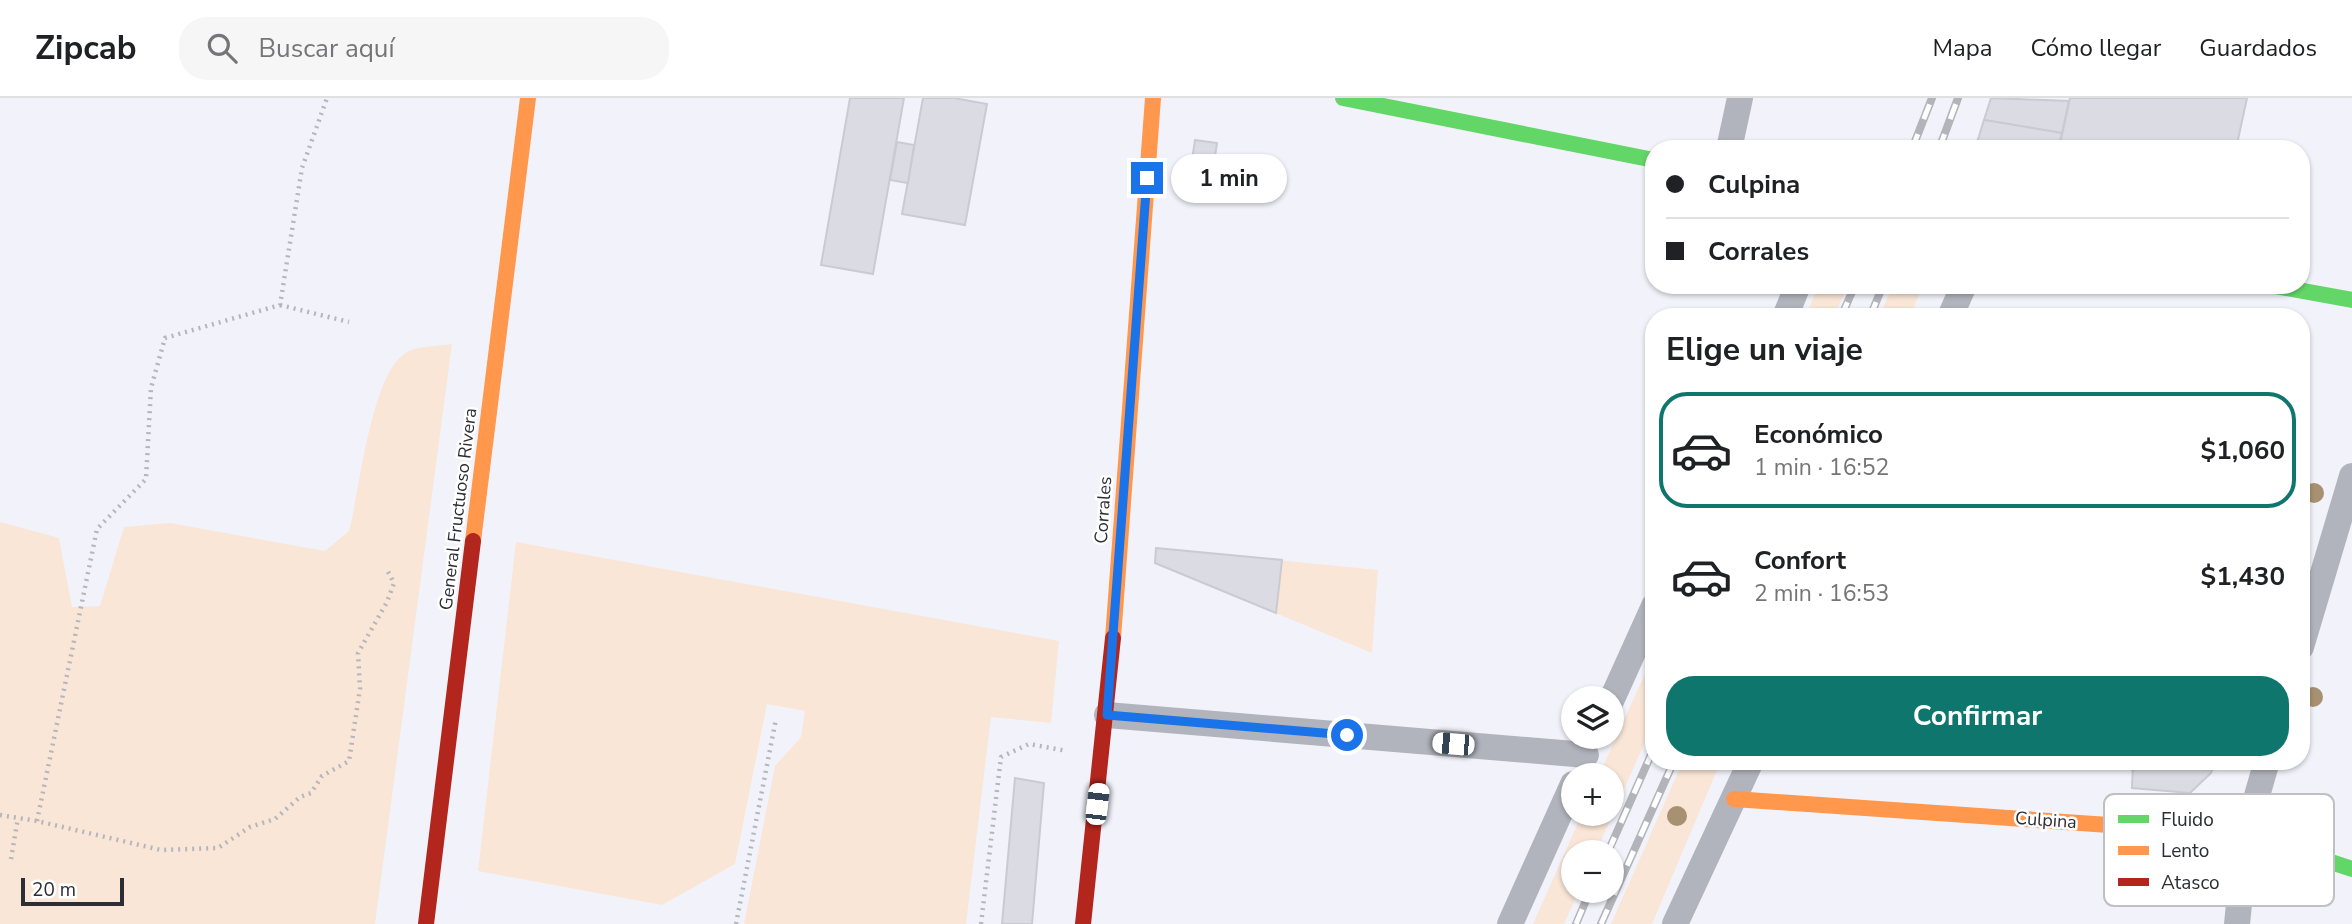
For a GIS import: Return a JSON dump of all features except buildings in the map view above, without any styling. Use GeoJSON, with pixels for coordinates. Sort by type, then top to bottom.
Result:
{"type":"FeatureCollection","features":[{"type":"Feature","properties":{"kind":"street","name":"General Fructuoso Rivera"},"geometry":{"type":"LineString","coordinates":[[426,924],[528,98]]}},
{"type":"Feature","properties":{"kind":"street","name":"Corrales"},"geometry":{"type":"LineString","coordinates":[[1083,924],[1107,715],[1153,98]]}},
{"type":"Feature","properties":{"kind":"street"},"geometry":{"type":"LineString","coordinates":[[1343,98],[1645,158]]}},
{"type":"Feature","properties":{"kind":"street"},"geometry":{"type":"LineString","coordinates":[[1731,140],[1740,98]]}},
{"type":"Feature","properties":{"kind":"street"},"geometry":{"type":"LineString","coordinates":[[2310,292],[2352,300]]}},
{"type":"Feature","properties":{"kind":"street"},"geometry":{"type":"LineString","coordinates":[[2310,617],[2352,477]]}},
{"type":"Feature","properties":{"kind":"street"},"geometry":{"type":"LineString","coordinates":[[1618,686],[1645,626]]}},
{"type":"Feature","properties":{"kind":"street"},"geometry":{"type":"LineString","coordinates":[[1107,715],[1586,756]]}},
{"type":"Feature","properties":{"kind":"street"},"geometry":{"type":"LineString","coordinates":[[1675,924],[1747,770]]}},
{"type":"Feature","properties":{"kind":"street"},"geometry":{"type":"LineString","coordinates":[[2258,794],[2264,770]]}},
{"type":"Feature","properties":{"kind":"street","name":"Culpina"},"geometry":{"type":"LineString","coordinates":[[1734,799],[2104,824]]}},
{"type":"Feature","properties":{"kind":"street"},"geometry":{"type":"LineString","coordinates":[[1510,924],[1561,811]]}},
{"type":"Feature","properties":{"kind":"street","name":"Culpina"},"geometry":{"type":"LineString","coordinates":[[2334,863],[2352,869]]}},
{"type":"Feature","properties":{"kind":"street"},"geometry":{"type":"LineString","coordinates":[[1687,924],[1689,892]]}},
{"type":"Feature","properties":{"kind":"street"},"geometry":{"type":"LineString","coordinates":[[2237,924],[2239,906]]}},
{"type":"Feature","properties":{"kind":"path"},"geometry":{"type":"LineString","coordinates":[[280,305],[302,168],[327,98]]}},
{"type":"Feature","properties":{"kind":"path"},"geometry":{"type":"LineString","coordinates":[[37,821],[97,529],[146,479],[150,438],[150,388],[165,338],[280,305],[349,323]]}},
{"type":"Feature","properties":{"kind":"path"},"geometry":{"type":"LineString","coordinates":[[0,815],[161,850],[218,848],[250,827],[275,819],[300,797],[311,793],[322,776],[349,761],[360,689],[358,653],[387,602],[394,583],[386,568]]}},
{"type":"Feature","properties":{"kind":"path"},"geometry":{"type":"LineString","coordinates":[[736,924],[776,719]]}},
{"type":"Feature","properties":{"kind":"path"},"geometry":{"type":"LineString","coordinates":[[981,924],[1001,757],[1029,744],[1102,756]]}},
{"type":"Feature","properties":{"kind":"path"},"geometry":{"type":"LineString","coordinates":[[11,859],[18,818]]}},
{"type":"Feature","properties":{"kind":"shaded area"},"geometry":{"type":"Polygon","coordinates":[[[1815,294],[1844,294],[1838,308],[1809,308],[1815,294]]]}},
{"type":"Feature","properties":{"kind":"shaded area"},"geometry":{"type":"Polygon","coordinates":[[[1889,294],[1919,294],[1914,308],[1883,308],[1889,294]]]}},
{"type":"Feature","properties":{"kind":"shaded area"},"geometry":{"type":"Polygon","coordinates":[[[452,344],[375,924],[0,924],[0,522],[59,538],[72,607],[100,606],[124,527],[170,523],[325,551],[349,531],[376,405],[396,362],[414,349],[452,344]]]}},
{"type":"Feature","properties":{"kind":"shaded area"},"geometry":{"type":"Polygon","coordinates":[[[516,542],[1059,641],[1051,723],[991,717],[966,924],[744,924],[775,766],[801,737],[805,711],[767,704],[735,864],[662,905],[478,871],[516,542]]]}},
{"type":"Feature","properties":{"kind":"shaded area"},"geometry":{"type":"Polygon","coordinates":[[[1156,548],[1378,570],[1372,653],[1155,563],[1156,548]]]}},
{"type":"Feature","properties":{"kind":"shaded area"},"geometry":{"type":"Polygon","coordinates":[[[1645,674],[1645,742],[1624,789],[1624,763],[1604,763],[1611,749],[1624,749],[1624,720],[1645,674]]]}},
{"type":"Feature","properties":{"kind":"shaded area"},"geometry":{"type":"Polygon","coordinates":[[[1679,770],[1717,770],[1652,924],[1611,924],[1620,903],[1624,903],[1624,895],[1679,770]]]}},
{"type":"Feature","properties":{"kind":"shaded area"},"geometry":{"type":"Polygon","coordinates":[[[1577,826],[1608,826],[1601,840],[1570,840],[1577,826]]]}},
{"type":"Feature","properties":{"kind":"shaded area"},"geometry":{"type":"Polygon","coordinates":[[[1561,861],[1561,903],[1574,903],[1564,924],[1533,924],[1561,861]]]}},
{"type":"Feature","properties":{"kind":"railway"},"geometry":{"type":"LineString","coordinates":[[1916,140],[1932,98]]}},
{"type":"Feature","properties":{"kind":"railway"},"geometry":{"type":"LineString","coordinates":[[1942,140],[1958,98]]}},
{"type":"Feature","properties":{"kind":"railway"},"geometry":{"type":"LineString","coordinates":[[1845,308],[1851,294]]}},
{"type":"Feature","properties":{"kind":"railway"},"geometry":{"type":"LineString","coordinates":[[1874,308],[1879,294]]}},
{"type":"Feature","properties":{"kind":"railway"},"geometry":{"type":"LineString","coordinates":[[1613,840],[1645,768]]}},
{"type":"Feature","properties":{"kind":"railway"},"geometry":{"type":"LineString","coordinates":[[1601,924],[1670,770]]}},
{"type":"Feature","properties":{"kind":"railway"},"geometry":{"type":"LineString","coordinates":[[1576,924],[1585,903]]}},
{"type":"Feature","properties":{"kind":"traffic: fast"},"geometry":{"type":"LineString","coordinates":[[1343,98],[1645,158]]}},
{"type":"Feature","properties":{"kind":"traffic: fast"},"geometry":{"type":"LineString","coordinates":[[2310,292],[2352,300]]}},
{"type":"Feature","properties":{"kind":"traffic: fast"},"geometry":{"type":"LineString","coordinates":[[2334,863],[2352,869]]}},
{"type":"Feature","properties":{"kind":"traffic: slow"},"geometry":{"type":"LineString","coordinates":[[473,541],[528,98]]}},
{"type":"Feature","properties":{"kind":"traffic: slow"},"geometry":{"type":"LineString","coordinates":[[1113,638],[1153,98]]}},
{"type":"Feature","properties":{"kind":"traffic: slow"},"geometry":{"type":"LineString","coordinates":[[1734,799],[2104,825]]}},
{"type":"Feature","properties":{"kind":"traffic: jam"},"geometry":{"type":"LineString","coordinates":[[426,924],[473,541]]}},
{"type":"Feature","properties":{"kind":"traffic: jam"},"geometry":{"type":"LineString","coordinates":[[1083,924],[1113,638]]}},
{"type":"Feature","properties":{"kind":"route"},"geometry":{"type":"LineString","coordinates":[[1147,178],[1107,715],[1347,735]]}}]}
